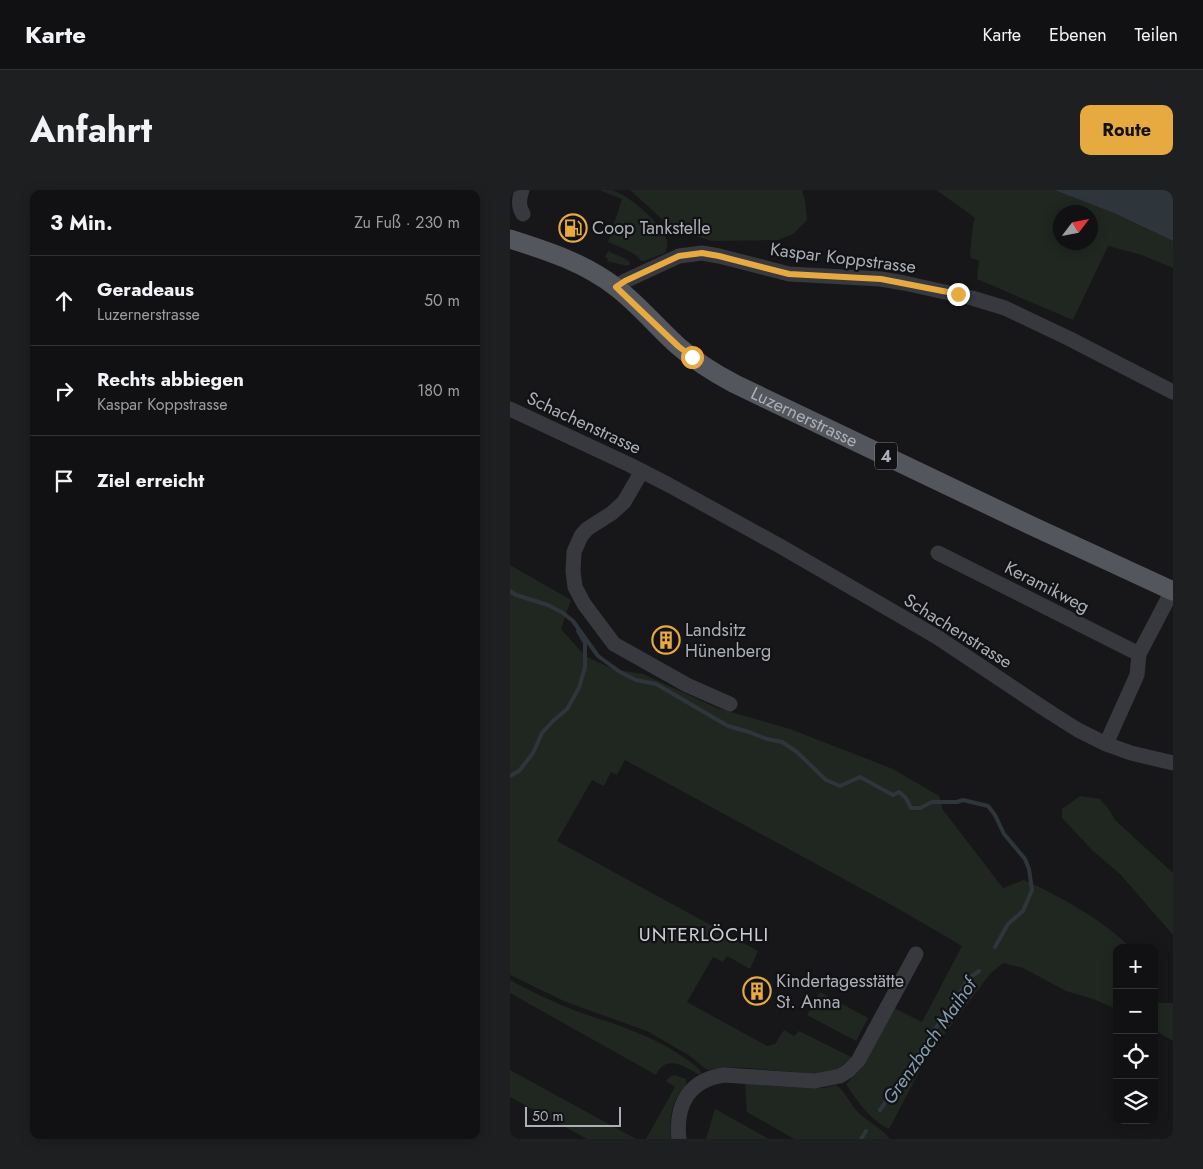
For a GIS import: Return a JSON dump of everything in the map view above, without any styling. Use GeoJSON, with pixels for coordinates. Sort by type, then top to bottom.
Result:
{"type":"FeatureCollection","features":[{"type":"Feature","properties":{"kind":"main road","name":"Luzernerstrasse"},"geometry":{"type":"LineString","coordinates":[[510,239],[565,258],[616,287],[683,350],[704,366],[727,379],[1172,591]]}},
{"type":"Feature","properties":{"kind":"street"},"geometry":{"type":"LineString","coordinates":[[522,190],[519,198],[523,214]]}},
{"type":"Feature","properties":{"kind":"street","name":"Kaspar Koppstrasse"},"geometry":{"type":"LineString","coordinates":[[616,287],[630,278],[679,256],[702,253],[789,274],[881,279],[904,283],[972,298],[1005,308],[1070,338],[1173,392]]}},
{"type":"Feature","properties":{"kind":"street","name":"Schachenstrasse"},"geometry":{"type":"LineString","coordinates":[[510,410],[642,471],[780,546],[937,637],[1078,730],[1106,744],[1131,753],[1173,763]]}},
{"type":"Feature","properties":{"kind":"street","name":"Schachenstrasse"},"geometry":{"type":"LineString","coordinates":[[642,471],[624,502],[612,513],[587,528],[581,536],[574,552],[573,571],[576,587],[584,604],[614,644],[688,685],[730,704]]}},
{"type":"Feature","properties":{"kind":"street","name":"Keramikweg"},"geometry":{"type":"LineString","coordinates":[[938,553],[1139,654]]}},
{"type":"Feature","properties":{"kind":"street"},"geometry":{"type":"LineString","coordinates":[[1106,744],[1137,675],[1139,654],[1172,591]]}},
{"type":"Feature","properties":{"kind":"street"},"geometry":{"type":"LineString","coordinates":[[679,1139],[678,1122],[682,1104],[694,1088],[713,1077],[724,1075],[816,1081],[832,1079],[848,1072],[858,1061],[916,954]]}},
{"type":"Feature","properties":{"kind":"shaded area"},"geometry":{"type":"Polygon","coordinates":[[[599,190],[618,192],[644,211],[664,235],[667,243],[665,253],[641,261],[630,252],[608,242],[622,199],[599,190]]]}},
{"type":"Feature","properties":{"kind":"shaded area"},"geometry":{"type":"Polygon","coordinates":[[[630,190],[802,190],[807,220],[793,234],[778,240],[712,241],[674,230],[630,190]]]}},
{"type":"Feature","properties":{"kind":"shaded area"},"geometry":{"type":"Polygon","coordinates":[[[936,190],[1054,190],[1093,205],[1053,205],[1053,250],[1098,250],[1098,207],[1173,241],[1173,268],[1142,255],[1108,246],[1073,320],[977,279],[979,261],[971,258],[970,254],[975,218],[936,190]]]}},
{"type":"Feature","properties":{"kind":"shaded area"},"geometry":{"type":"Polygon","coordinates":[[[1054,190],[1173,190],[1173,241],[1098,207],[1098,205],[1093,205],[1054,190]]]}},
{"type":"Feature","properties":{"kind":"shaded area"},"geometry":{"type":"Polygon","coordinates":[[[608,251],[628,260],[630,264],[628,266],[607,261],[608,259],[605,257],[608,251]]]}},
{"type":"Feature","properties":{"kind":"shaded area"},"geometry":{"type":"Polygon","coordinates":[[[510,565],[571,600],[561,629],[585,656],[613,669],[643,674],[717,708],[790,729],[893,769],[939,796],[943,810],[1003,888],[1024,880],[1094,918],[1127,944],[1113,944],[1113,1007],[1066,991],[1023,968],[1003,963],[990,974],[927,1057],[889,1129],[870,1115],[846,1084],[865,1065],[865,1061],[894,1008],[922,1022],[962,946],[897,908],[625,760],[617,775],[611,772],[604,786],[592,780],[557,841],[758,951],[750,969],[727,956],[723,962],[713,957],[687,1002],[767,1046],[775,1044],[784,1030],[794,1036],[799,1031],[851,1057],[836,1070],[828,1073],[739,1068],[707,1070],[690,1056],[647,1031],[566,1002],[510,975],[510,565]]]}},
{"type":"Feature","properties":{"kind":"shaded area"},"geometry":{"type":"Polygon","coordinates":[[[1080,796],[1100,799],[1115,820],[1173,873],[1173,935],[1120,874],[1092,850],[1062,818],[1062,809],[1080,796]]]}},
{"type":"Feature","properties":{"kind":"shaded area"},"geometry":{"type":"Polygon","coordinates":[[[510,980],[561,1005],[630,1029],[654,1040],[690,1062],[701,1073],[699,1075],[687,1068],[670,1063],[660,1069],[656,1075],[510,993],[510,980]]]}},
{"type":"Feature","properties":{"kind":"shaded area"},"geometry":{"type":"Polygon","coordinates":[[[820,992],[868,1018],[856,1041],[807,1015],[820,992]]]}},
{"type":"Feature","properties":{"kind":"shaded area"},"geometry":{"type":"Polygon","coordinates":[[[1158,1001],[1173,1003],[1173,1041],[1158,1032],[1158,1001]]]}},
{"type":"Feature","properties":{"kind":"shaded area"},"geometry":{"type":"Polygon","coordinates":[[[510,1070],[636,1139],[587,1139],[510,1097],[510,1070]]]}},
{"type":"Feature","properties":{"kind":"shaded area"},"geometry":{"type":"Polygon","coordinates":[[[674,1075],[686,1079],[686,1085],[677,1098],[672,1110],[670,1124],[671,1139],[646,1139],[675,1087],[666,1081],[674,1075]]]}},
{"type":"Feature","properties":{"kind":"shaded area"},"geometry":{"type":"Polygon","coordinates":[[[745,1083],[824,1088],[836,1085],[856,1110],[890,1139],[794,1139],[747,1112],[745,1083]]]}},
{"type":"Feature","properties":{"kind":"shaded area"},"geometry":{"type":"Polygon","coordinates":[[[715,1109],[769,1139],[706,1139],[715,1109]]]}},
{"type":"Feature","properties":{"kind":"waterway","name":"Grenzbach Maihof"},"geometry":{"type":"LineString","coordinates":[[510,591],[516,595],[548,605],[563,613],[573,621],[598,656],[620,672],[636,680],[656,684],[728,726],[782,742],[797,752],[826,780],[840,786],[860,777],[893,795],[899,792],[906,798],[911,808],[920,808],[932,802],[957,802],[963,800],[988,806],[995,815],[1004,834],[1025,859],[1029,869],[1032,890],[1023,911],[1008,924],[995,947]]}},
{"type":"Feature","properties":{"kind":"waterway"},"geometry":{"type":"LineString","coordinates":[[510,776],[519,771],[533,753],[542,733],[567,709],[579,688],[585,667],[585,643],[578,631]]}},
{"type":"Feature","properties":{"kind":"waterway","name":"Grenzbach Maihof"},"geometry":{"type":"LineString","coordinates":[[880,1110],[969,978],[979,971]]}},
{"type":"Feature","properties":{"kind":"waterway","name":"Grenzbach Maihof"},"geometry":{"type":"LineString","coordinates":[[861,1139],[866,1131]]}},
{"type":"Feature","properties":{"kind":"place","name":"Coop Tankstelle"},"geometry":{"type":"Point","coordinates":[573,228]}},
{"type":"Feature","properties":{"kind":"place","name":"Landsitz Hünenberg"},"geometry":{"type":"Point","coordinates":[666,640]}},
{"type":"Feature","properties":{"kind":"place","name":"Kindertagesstätte St. Anna"},"geometry":{"type":"Point","coordinates":[757,991]}},
{"type":"Feature","properties":{"kind":"district","name":"UNTERLÖCHLI"},"geometry":{"type":"Point","coordinates":[704,934]}},
{"type":"Feature","properties":{"kind":"route"},"geometry":{"type":"LineString","coordinates":[[692,357],[616,287],[679,256],[702,253],[789,274],[881,279],[958,294]]}}]}
